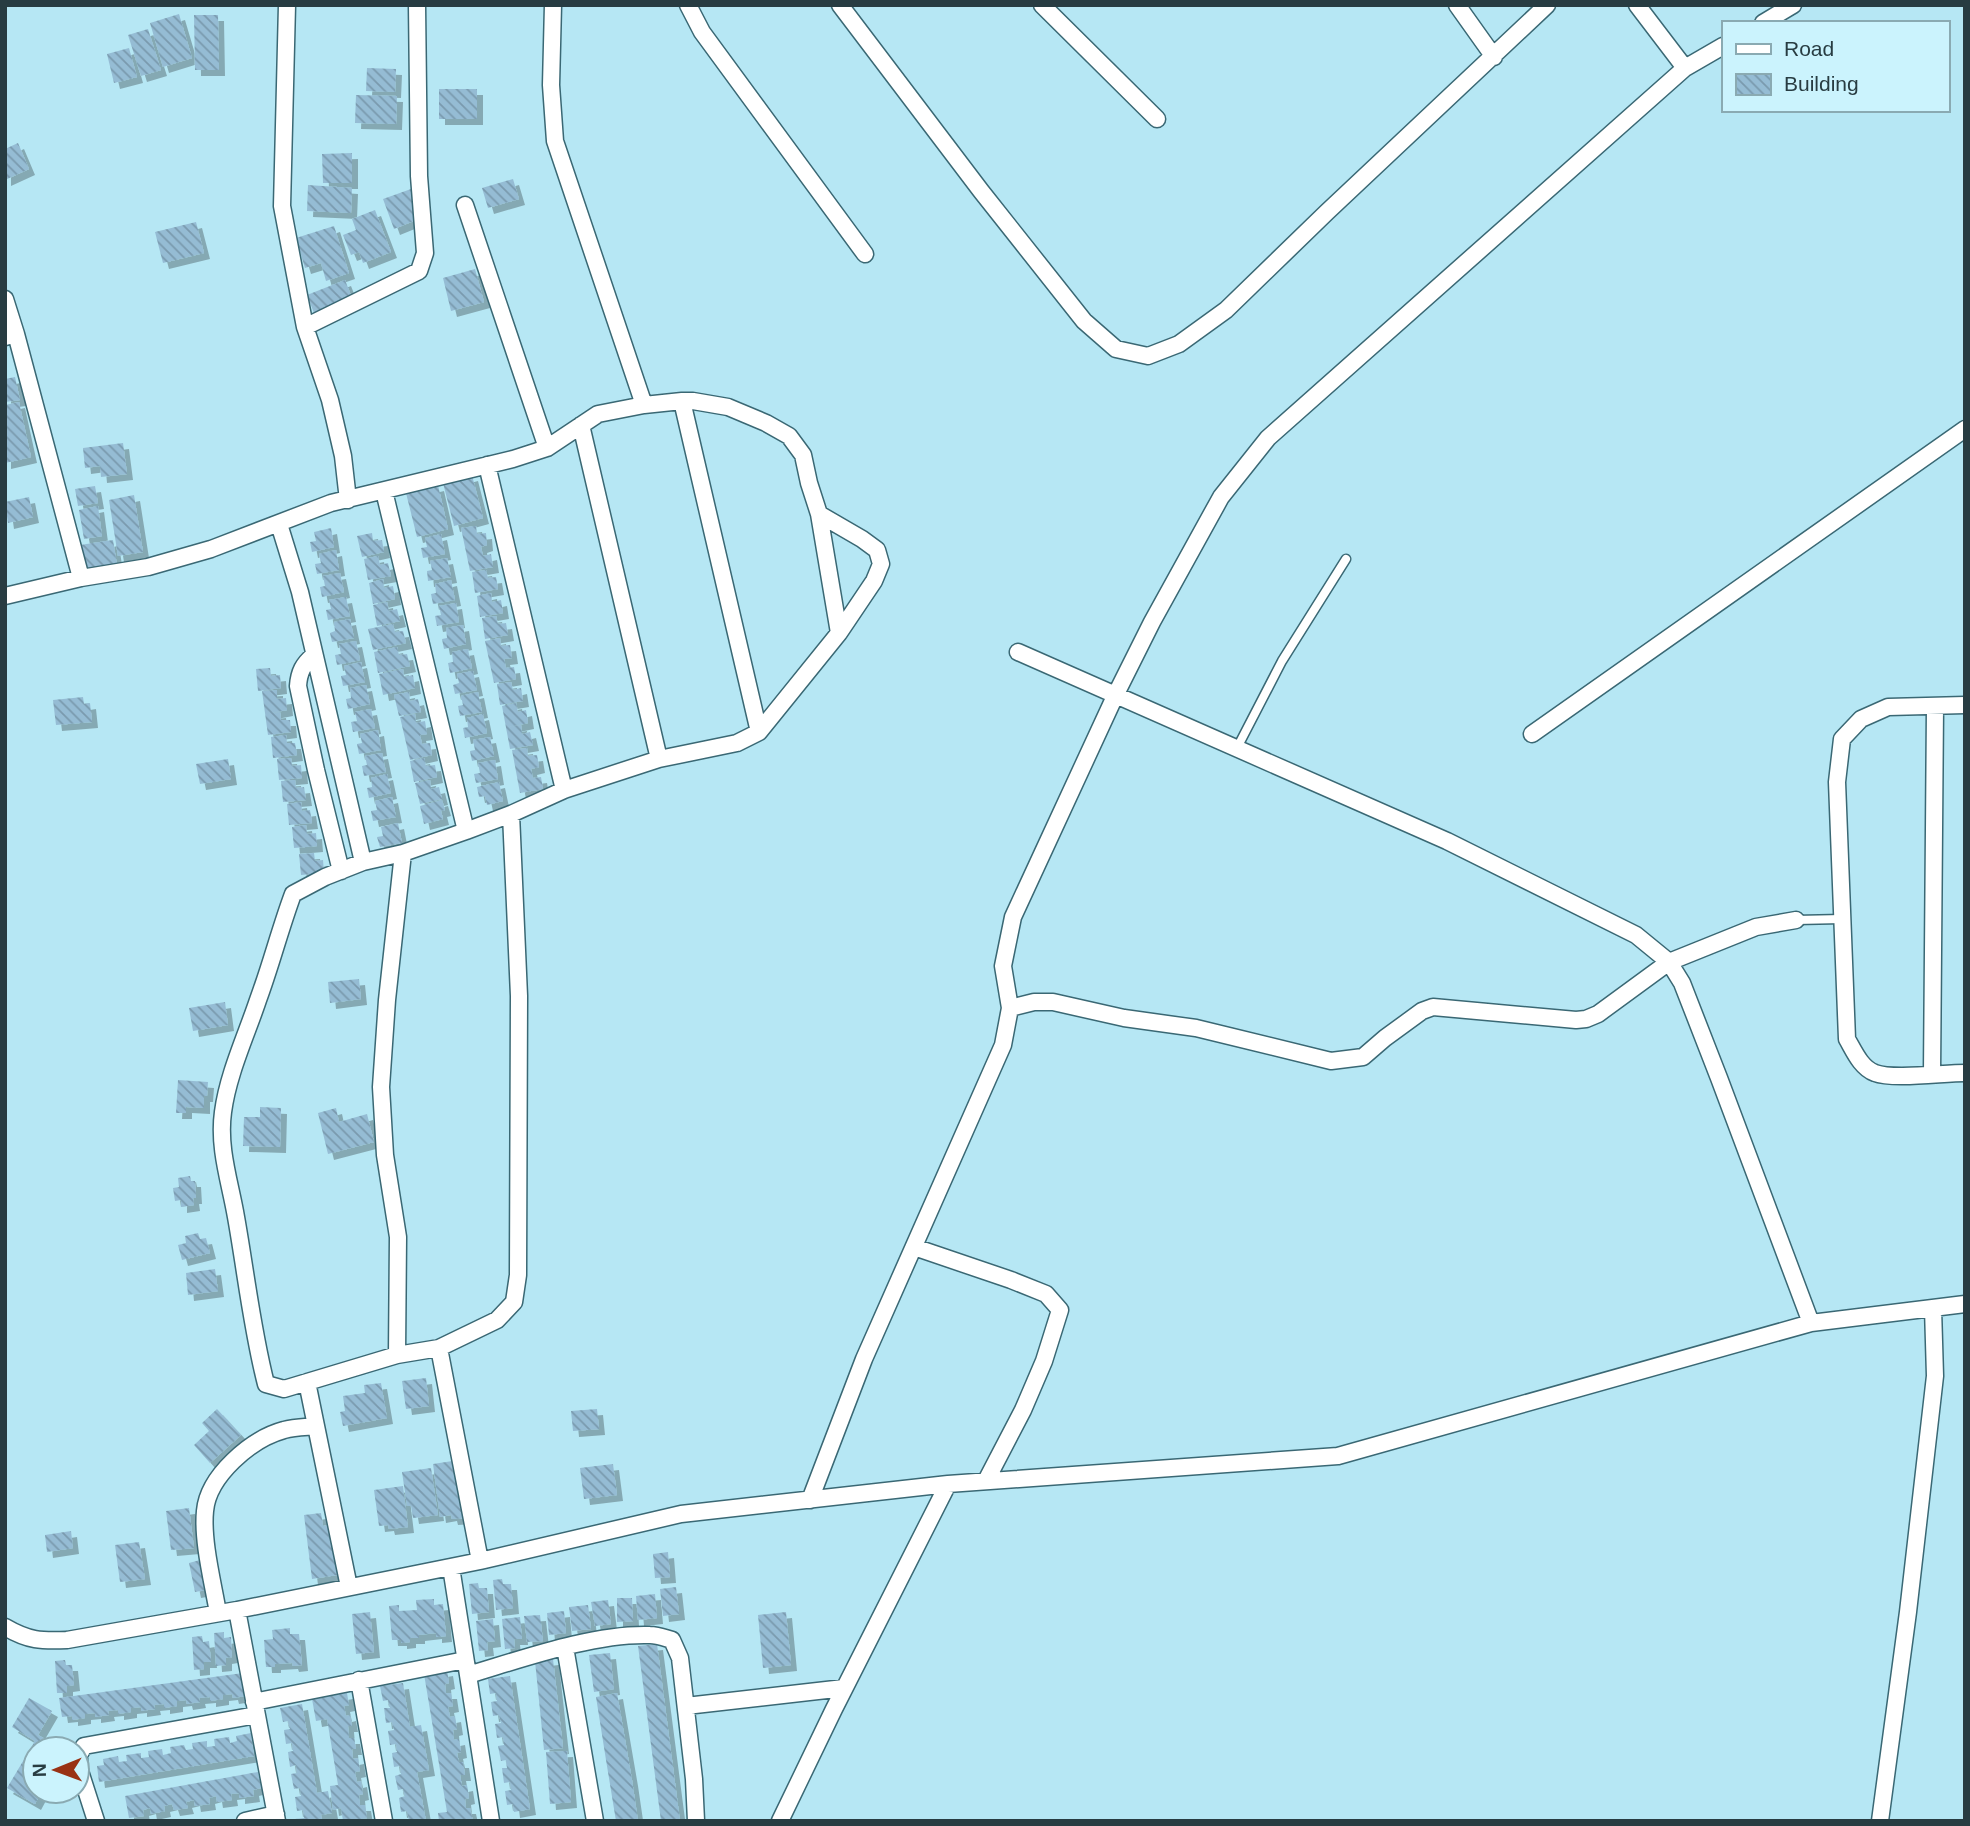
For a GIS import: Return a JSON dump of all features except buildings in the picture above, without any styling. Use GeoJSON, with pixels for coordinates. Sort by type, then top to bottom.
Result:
{"type":"FeatureCollection","features":[{"type":"Feature","properties":{"kind":"street"},"geometry":{"type":"LineString","coordinates":[[287,5],[282,206],[305,327],[330,400],[343,456],[348,500]]}},
{"type":"Feature","properties":{"kind":"street"},"geometry":{"type":"LineString","coordinates":[[305,327],[419,271],[425,253],[419,176],[417,5]]}},
{"type":"Feature","properties":{"kind":"street"},"geometry":{"type":"LineString","coordinates":[[552,5],[551,85],[555,141],[644,405]]}},
{"type":"Feature","properties":{"kind":"street"},"geometry":{"type":"LineString","coordinates":[[688,5],[702,32],[865,254]]}},
{"type":"Feature","properties":{"kind":"street"},"geometry":{"type":"LineString","coordinates":[[841,5],[981,191],[1084,321],[1116,349],[1149,356],[1179,344],[1226,310],[1547,5]]}},
{"type":"Feature","properties":{"kind":"street"},"geometry":{"type":"LineString","coordinates":[[1042,5],[1157,119]]}},
{"type":"Feature","properties":{"kind":"street"},"geometry":{"type":"LineString","coordinates":[[1457,5],[1494,57]]}},
{"type":"Feature","properties":{"kind":"street"},"geometry":{"type":"LineString","coordinates":[[1637,5],[1685,68]]}},
{"type":"Feature","properties":{"kind":"street"},"geometry":{"type":"LineString","coordinates":[[1766,21],[1793,5]]}},
{"type":"Feature","properties":{"kind":"street"},"geometry":{"type":"LineString","coordinates":[[810,1500],[864,1360],[1003,1045],[1010,1008],[1003,966],[1013,917],[1116,694],[1221,497],[1268,438],[1685,68],[1722,47]]}},
{"type":"Feature","properties":{"kind":"street"},"geometry":{"type":"LineString","coordinates":[[465,205],[547,448]]}},
{"type":"Feature","properties":{"kind":"street"},"geometry":{"type":"LineString","coordinates":[[5,299],[11,336],[81,578]]}},
{"type":"Feature","properties":{"kind":"street"},"geometry":{"type":"LineString","coordinates":[[682,401],[759,732]]}},
{"type":"Feature","properties":{"kind":"street"},"geometry":{"type":"LineString","coordinates":[[5,596],[81,578],[148,567],[211,549],[331,503],[547,448],[598,414],[644,405],[693,401],[728,407],[766,423],[789,436],[803,455],[808,483],[819,514],[839,633]]}},
{"type":"Feature","properties":{"kind":"street"},"geometry":{"type":"LineString","coordinates":[[581,425],[659,759]]}},
{"type":"Feature","properties":{"kind":"street"},"geometry":{"type":"LineString","coordinates":[[1532,734],[1965,429]]}},
{"type":"Feature","properties":{"kind":"street"},"geometry":{"type":"LineString","coordinates":[[487,465],[564,790]]}},
{"type":"Feature","properties":{"kind":"street"},"geometry":{"type":"LineString","coordinates":[[384,491],[466,831]]}},
{"type":"Feature","properties":{"kind":"street"},"geometry":{"type":"LineString","coordinates":[[511,814],[519,996],[518,1275],[514,1302],[497,1321],[439,1348],[397,1355],[284,1389],[266,1384],[236,1213],[223,1156],[223,1113],[231,1080],[293,894],[363,862],[402,853],[466,831],[564,790],[659,759],[737,743],[759,732],[839,633],[874,581],[881,564],[877,551],[819,514]]}},
{"type":"Feature","properties":{"kind":"street"},"geometry":{"type":"LineString","coordinates":[[279,524],[300,592],[363,862]]}},
{"type":"Feature","properties":{"kind":"street"},"geometry":{"type":"LineString","coordinates":[[1018,652],[1447,841],[1636,935],[1670,961],[1682,983],[1811,1323]]}},
{"type":"Feature","properties":{"kind":"street"},"geometry":{"type":"LineString","coordinates":[[314,655],[305,662],[298,674],[298,686],[341,871]]}},
{"type":"Feature","properties":{"kind":"street"},"geometry":{"type":"LineString","coordinates":[[1965,705],[1888,707],[1861,719],[1842,739],[1837,782],[1847,1039],[1859,1060],[1873,1073],[1894,1077],[1965,1073]]}},
{"type":"Feature","properties":{"kind":"street"},"geometry":{"type":"LineString","coordinates":[[1932,1073],[1935,706]]}},
{"type":"Feature","properties":{"kind":"street"},"geometry":{"type":"LineString","coordinates":[[397,1355],[397,1237],[385,1155],[381,1087],[402,853]]}},
{"type":"Feature","properties":{"kind":"street"},"geometry":{"type":"LineString","coordinates":[[1010,1008],[1034,1002],[1053,1002],[1124,1018],[1196,1028],[1331,1061],[1363,1057],[1422,1011],[1433,1007],[1586,1019],[1598,1014],[1670,961],[1756,928],[1796,920]]}},
{"type":"Feature","properties":{"kind":"street"},"geometry":{"type":"LineString","coordinates":[[914,1247],[1023,1284],[1046,1294],[1060,1310],[1044,1361],[1023,1410],[986,1481]]}},
{"type":"Feature","properties":{"kind":"street"},"geometry":{"type":"LineString","coordinates":[[5,1627],[40,1642],[68,1640],[237,1610],[451,1567],[681,1514],[948,1484],[1338,1456],[1811,1323],[1965,1304]]}},
{"type":"Feature","properties":{"kind":"street"},"geometry":{"type":"LineString","coordinates":[[1880,1821],[1908,1612],[1935,1376],[1933,1308]]}},
{"type":"Feature","properties":{"kind":"street"},"geometry":{"type":"LineString","coordinates":[[439,1348],[480,1561]]}},
{"type":"Feature","properties":{"kind":"street"},"geometry":{"type":"LineString","coordinates":[[307,1382],[349,1587]]}},
{"type":"Feature","properties":{"kind":"street"},"geometry":{"type":"LineString","coordinates":[[218,1613],[205,1534],[205,1510],[211,1490],[233,1460],[264,1437],[285,1429],[316,1426]]}},
{"type":"Feature","properties":{"kind":"street"},"geometry":{"type":"LineString","coordinates":[[780,1821],[948,1484]]}},
{"type":"Feature","properties":{"kind":"street"},"geometry":{"type":"LineString","coordinates":[[451,1567],[491,1821]]}},
{"type":"Feature","properties":{"kind":"street"},"geometry":{"type":"LineString","coordinates":[[237,1610],[276,1817],[245,1821]]}},
{"type":"Feature","properties":{"kind":"street"},"geometry":{"type":"LineString","coordinates":[[96,1821],[79,1768],[79,1755],[84,1746],[255,1709],[359,1680],[466,1667],[608,1638],[652,1635],[672,1640],[680,1658],[694,1779],[696,1821]]}},
{"type":"Feature","properties":{"kind":"street"},"geometry":{"type":"LineString","coordinates":[[565,1647],[595,1821]]}},
{"type":"Feature","properties":{"kind":"street"},"geometry":{"type":"LineString","coordinates":[[359,1680],[384,1821]]}},
{"type":"Feature","properties":{"kind":"street"},"geometry":{"type":"LineString","coordinates":[[686,1706],[844,1688]]}},
{"type":"Feature","properties":{"kind":"lane"},"geometry":{"type":"LineString","coordinates":[[1237,748],[1282,661],[1346,559]]}},
{"type":"Feature","properties":{"kind":"lane"},"geometry":{"type":"LineString","coordinates":[[1796,920],[1842,919]]}}]}
